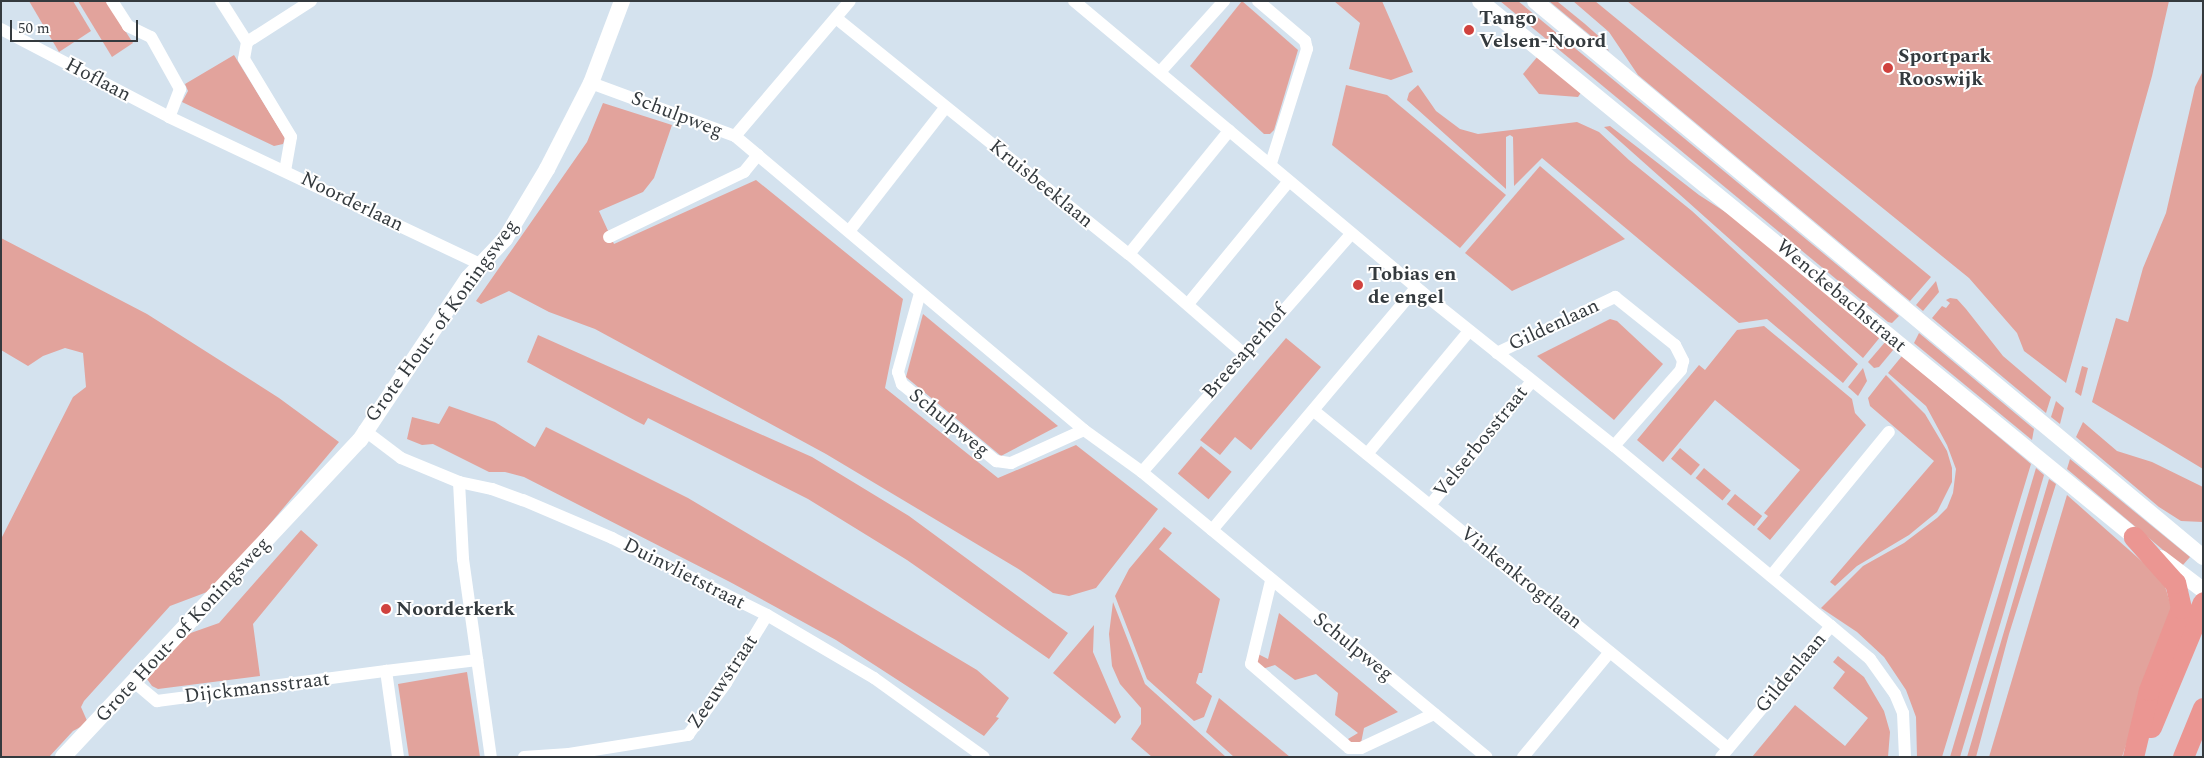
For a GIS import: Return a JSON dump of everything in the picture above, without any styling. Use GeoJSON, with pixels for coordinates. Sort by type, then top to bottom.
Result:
{"type":"FeatureCollection","features":[{"type":"Feature","properties":{"kind":"main road"},"geometry":{"type":"LineString","coordinates":[[2133,757],[2150,690],[2182,608],[2175,583],[2134,537]]}},
{"type":"Feature","properties":{"kind":"main road"},"geometry":{"type":"LineString","coordinates":[[2139,757],[2203,602]]}},
{"type":"Feature","properties":{"kind":"main road"},"geometry":{"type":"LineString","coordinates":[[2184,757],[2203,708]]}},
{"type":"Feature","properties":{"kind":"street"},"geometry":{"type":"LineString","coordinates":[[112,1],[128,26],[150,38],[180,89],[169,117]]}},
{"type":"Feature","properties":{"kind":"street","name":"Noorderlaan"},"geometry":{"type":"LineString","coordinates":[[222,1],[247,42],[244,59],[291,136],[285,170],[482,265]]}},
{"type":"Feature","properties":{"kind":"street"},"geometry":{"type":"LineString","coordinates":[[247,42],[311,1]]}},
{"type":"Feature","properties":{"kind":"street","name":"Grote Hout- of Koningsweg"},"geometry":{"type":"LineString","coordinates":[[63,757],[343,460],[468,278],[505,239],[547,169],[591,83],[622,1]]}},
{"type":"Feature","properties":{"kind":"street"},"geometry":{"type":"LineString","coordinates":[[735,136],[850,1]]}},
{"type":"Feature","properties":{"kind":"street","name":"Gildenlaan"},"geometry":{"type":"LineString","coordinates":[[1074,1],[1229,131],[1271,163],[1289,181],[1416,288],[1614,446],[1831,626],[1724,752]]}},
{"type":"Feature","properties":{"kind":"street"},"geometry":{"type":"LineString","coordinates":[[1160,72],[1224,1]]}},
{"type":"Feature","properties":{"kind":"street"},"geometry":{"type":"LineString","coordinates":[[1258,1],[1305,41],[1306,49],[1271,163]]}},
{"type":"Feature","properties":{"kind":"street","name":"Wenckebachstraat"},"geometry":{"type":"LineString","coordinates":[[1480,1],[2134,537],[2203,590]]}},
{"type":"Feature","properties":{"kind":"street","name":"Wenckebachstraat"},"geometry":{"type":"LineString","coordinates":[[1535,1],[2203,557]]}},
{"type":"Feature","properties":{"kind":"street","name":"Kruisbeeklaan"},"geometry":{"type":"LineString","coordinates":[[836,18],[1128,254],[1243,353]]}},
{"type":"Feature","properties":{"kind":"street","name":"Hoflaan"},"geometry":{"type":"LineString","coordinates":[[1,29],[169,117],[285,170]]}},
{"type":"Feature","properties":{"kind":"street","name":"Schulpweg"},"geometry":{"type":"LineString","coordinates":[[591,83],[735,136],[850,230],[920,293],[1084,430],[1142,472],[1271,581],[1486,757]]}},
{"type":"Feature","properties":{"kind":"street"},"geometry":{"type":"LineString","coordinates":[[850,230],[945,108]]}},
{"type":"Feature","properties":{"kind":"street"},"geometry":{"type":"LineString","coordinates":[[1128,254],[1229,131]]}},
{"type":"Feature","properties":{"kind":"street"},"geometry":{"type":"LineString","coordinates":[[609,237],[744,172],[758,155]]}},
{"type":"Feature","properties":{"kind":"street"},"geometry":{"type":"LineString","coordinates":[[1188,304],[1289,181]]}},
{"type":"Feature","properties":{"kind":"street","name":"Breesaperhof"},"geometry":{"type":"LineString","coordinates":[[1142,472],[1243,353],[1351,234]]}},
{"type":"Feature","properties":{"kind":"street"},"geometry":{"type":"LineString","coordinates":[[1212,530],[1416,288]]}},
{"type":"Feature","properties":{"kind":"street","name":"Schulpweg"},"geometry":{"type":"LineString","coordinates":[[920,293],[898,372],[902,384],[909,390],[996,461],[1011,463],[1084,430]]}},
{"type":"Feature","properties":{"kind":"street","name":"Gildenlaan"},"geometry":{"type":"LineString","coordinates":[[1497,353],[1615,297],[1675,345],[1683,361],[1681,370],[1614,446]]}},
{"type":"Feature","properties":{"kind":"street"},"geometry":{"type":"LineString","coordinates":[[1367,454],[1469,331]]}},
{"type":"Feature","properties":{"kind":"street","name":"Velserbosstraat"},"geometry":{"type":"LineString","coordinates":[[1431,504],[1532,381]]}},
{"type":"Feature","properties":{"kind":"street","name":"Vinkenkrogtlaan"},"geometry":{"type":"LineString","coordinates":[[1314,410],[1610,652],[1724,752]]}},
{"type":"Feature","properties":{"kind":"street","name":"Duinvlietstraat"},"geometry":{"type":"LineString","coordinates":[[364,430],[401,458],[459,482],[492,489],[523,500],[612,538],[767,616],[874,678],[984,757]]}},
{"type":"Feature","properties":{"kind":"street"},"geometry":{"type":"LineString","coordinates":[[1771,576],[1889,432]]}},
{"type":"Feature","properties":{"kind":"street"},"geometry":{"type":"LineString","coordinates":[[459,482],[463,559],[491,757]]}},
{"type":"Feature","properties":{"kind":"street"},"geometry":{"type":"LineString","coordinates":[[1271,581],[1251,664],[1349,748],[1361,748],[1434,714]]}},
{"type":"Feature","properties":{"kind":"street","name":"Zeeuwstraat"},"geometry":{"type":"LineString","coordinates":[[524,757],[568,754],[688,735],[726,683],[767,616]]}},
{"type":"Feature","properties":{"kind":"street"},"geometry":{"type":"LineString","coordinates":[[1831,626],[1870,659],[1895,694],[1903,712],[1905,757]]}},
{"type":"Feature","properties":{"kind":"street"},"geometry":{"type":"LineString","coordinates":[[1523,757],[1610,652]]}},
{"type":"Feature","properties":{"kind":"street","name":"Dijckmansstraat"},"geometry":{"type":"LineString","coordinates":[[134,682],[157,701],[477,660]]}},
{"type":"Feature","properties":{"kind":"street"},"geometry":{"type":"LineString","coordinates":[[386,671],[398,757]]}},
{"type":"Feature","properties":{"kind":"shaded area"},"geometry":{"type":"Polygon","coordinates":[[[29,1],[73,1],[91,31],[59,52],[29,1]]]}},
{"type":"Feature","properties":{"kind":"shaded area"},"geometry":{"type":"Polygon","coordinates":[[[78,1],[106,1],[133,43],[112,57],[78,1]]]}},
{"type":"Feature","properties":{"kind":"shaded area"},"geometry":{"type":"Polygon","coordinates":[[[1242,1],[1298,50],[1274,130],[1270,134],[1264,134],[1190,66],[1242,1]]]}},
{"type":"Feature","properties":{"kind":"shaded area"},"geometry":{"type":"Polygon","coordinates":[[[1334,1],[1382,1],[1413,72],[1391,80],[1349,69],[1360,23],[1334,1]]]}},
{"type":"Feature","properties":{"kind":"shaded area"},"geometry":{"type":"Polygon","coordinates":[[[1500,1],[1518,1],[1899,316],[1892,323],[1888,322],[1500,1]]]}},
{"type":"Feature","properties":{"kind":"shaded area"},"geometry":{"type":"Polygon","coordinates":[[[1549,1],[1558,2],[1585,24],[1603,40],[1609,51],[1549,1]]]}},
{"type":"Feature","properties":{"kind":"shaded area"},"geometry":{"type":"Polygon","coordinates":[[[1573,1],[1595,1],[1931,277],[1910,301],[1638,75],[1609,32],[1573,1]]]}},
{"type":"Feature","properties":{"kind":"shaded area"},"geometry":{"type":"Polygon","coordinates":[[[1627,1],[2169,1],[2152,76],[2066,383],[2024,351],[2017,333],[1969,278],[1627,1]]]}},
{"type":"Feature","properties":{"kind":"shaded area"},"geometry":{"type":"Polygon","coordinates":[[[234,55],[285,138],[283,144],[274,146],[182,102],[188,91],[185,84],[234,55]]]}},
{"type":"Feature","properties":{"kind":"shaded area"},"geometry":{"type":"Polygon","coordinates":[[[1538,56],[1582,91],[1578,97],[1539,94],[1523,74],[1538,56]]]}},
{"type":"Feature","properties":{"kind":"shaded area"},"geometry":{"type":"Polygon","coordinates":[[[2203,71],[2203,469],[2092,402],[2116,318],[2128,322],[2143,268],[2166,213],[2195,87],[2203,71]]]}},
{"type":"Feature","properties":{"kind":"shaded area"},"geometry":{"type":"Polygon","coordinates":[[[1346,85],[1387,95],[1506,195],[1460,248],[1332,145],[1346,85]]]}},
{"type":"Feature","properties":{"kind":"shaded area"},"geometry":{"type":"Polygon","coordinates":[[[1418,85],[1436,111],[1460,129],[1478,134],[1577,122],[1599,132],[1629,160],[1692,211],[1858,364],[1843,383],[1767,319],[1739,323],[1542,158],[1514,186],[1513,137],[1510,135],[1506,137],[1506,189],[1407,100],[1409,93],[1418,85]]]}},
{"type":"Feature","properties":{"kind":"shaded area"},"geometry":{"type":"Polygon","coordinates":[[[603,103],[672,125],[654,178],[643,192],[599,211],[614,244],[756,180],[903,299],[885,388],[998,478],[1076,445],[1158,509],[1096,588],[1069,596],[1053,593],[1020,570],[826,454],[595,329],[549,312],[509,291],[481,304],[476,301],[587,142],[603,103]]]}},
{"type":"Feature","properties":{"kind":"shaded area"},"geometry":{"type":"Polygon","coordinates":[[[1610,126],[1699,195],[1750,228],[1881,336],[1863,358],[1604,127],[1610,126]]]}},
{"type":"Feature","properties":{"kind":"shaded area"},"geometry":{"type":"Polygon","coordinates":[[[1540,166],[1625,239],[1512,291],[1465,253],[1540,166]]]}},
{"type":"Feature","properties":{"kind":"shaded area"},"geometry":{"type":"Polygon","coordinates":[[[1,238],[147,314],[279,398],[339,442],[215,589],[170,606],[84,701],[81,707],[88,723],[73,731],[49,757],[1,757],[1,539],[73,397],[86,387],[83,353],[65,348],[43,356],[28,366],[1,350],[1,238]]]}},
{"type":"Feature","properties":{"kind":"shaded area"},"geometry":{"type":"Polygon","coordinates":[[[1936,281],[1939,292],[1923,311],[1916,305],[1936,281]]]}},
{"type":"Feature","properties":{"kind":"shaded area"},"geometry":{"type":"Polygon","coordinates":[[[1950,298],[1957,299],[2003,356],[2051,397],[2046,413],[1932,318],[1942,306],[1946,308],[1950,303],[1946,300],[1950,298]]]}},
{"type":"Feature","properties":{"kind":"shaded area"},"geometry":{"type":"Polygon","coordinates":[[[923,314],[1058,426],[1001,456],[906,377],[923,314]]]}},
{"type":"Feature","properties":{"kind":"shaded area"},"geometry":{"type":"Polygon","coordinates":[[[1610,319],[1617,321],[1663,364],[1614,420],[1537,356],[1610,319]]]}},
{"type":"Feature","properties":{"kind":"shaded area"},"geometry":{"type":"Polygon","coordinates":[[[1764,326],[1852,399],[1855,413],[1866,425],[1770,540],[1757,529],[1768,516],[1764,513],[1800,470],[1715,400],[1663,462],[1637,440],[1699,365],[1705,370],[1737,330],[1764,326]]]}},
{"type":"Feature","properties":{"kind":"shaded area"},"geometry":{"type":"Polygon","coordinates":[[[1919,333],[2034,429],[2032,440],[1914,343],[1919,333]]]}},
{"type":"Feature","properties":{"kind":"shaded area"},"geometry":{"type":"Polygon","coordinates":[[[538,335],[812,457],[909,516],[1068,633],[1049,659],[907,560],[808,499],[648,418],[644,425],[527,362],[538,335]]]}},
{"type":"Feature","properties":{"kind":"shaded area"},"geometry":{"type":"Polygon","coordinates":[[[1286,338],[1321,367],[1251,450],[1235,437],[1220,455],[1200,440],[1286,338]]]}},
{"type":"Feature","properties":{"kind":"shaded area"},"geometry":{"type":"Polygon","coordinates":[[[1886,341],[1894,349],[1879,367],[1874,368],[1868,362],[1886,341]]]}},
{"type":"Feature","properties":{"kind":"shaded area"},"geometry":{"type":"Polygon","coordinates":[[[1902,356],[2031,464],[1942,757],[1917,757],[1916,717],[1906,690],[1884,657],[1857,632],[1821,608],[1863,566],[1904,543],[1937,518],[1947,508],[1953,493],[1956,469],[1947,445],[1926,406],[1888,373],[1902,356]]]}},
{"type":"Feature","properties":{"kind":"shaded area"},"geometry":{"type":"Polygon","coordinates":[[[2082,366],[2088,368],[2081,396],[2075,392],[2082,366]]]}},
{"type":"Feature","properties":{"kind":"shaded area"},"geometry":{"type":"Polygon","coordinates":[[[1863,368],[1867,381],[1858,396],[1848,387],[1863,368]]]}},
{"type":"Feature","properties":{"kind":"shaded area"},"geometry":{"type":"Polygon","coordinates":[[[1886,375],[1925,414],[1947,451],[1952,468],[1952,482],[1937,512],[1909,535],[1857,566],[1835,586],[1830,582],[1934,461],[1870,406],[1868,398],[1886,375]]]}},
{"type":"Feature","properties":{"kind":"shaded area"},"geometry":{"type":"Polygon","coordinates":[[[2056,401],[2064,408],[2060,424],[2051,417],[2056,401]]]}},
{"type":"Feature","properties":{"kind":"shaded area"},"geometry":{"type":"Polygon","coordinates":[[[449,406],[495,422],[535,447],[546,427],[688,498],[977,670],[1009,698],[996,717],[999,718],[984,736],[836,640],[730,582],[524,477],[505,472],[489,472],[433,444],[422,445],[407,439],[412,417],[439,424],[449,406]]]}},
{"type":"Feature","properties":{"kind":"shaded area"},"geometry":{"type":"Polygon","coordinates":[[[2083,422],[2117,451],[2152,462],[2203,487],[2203,522],[2181,521],[2159,507],[2076,437],[2083,422]]]}},
{"type":"Feature","properties":{"kind":"shaded area"},"geometry":{"type":"Polygon","coordinates":[[[1201,446],[1232,472],[1209,499],[1178,474],[1201,446]]]}},
{"type":"Feature","properties":{"kind":"shaded area"},"geometry":{"type":"Polygon","coordinates":[[[1680,448],[1700,465],[1691,475],[1671,459],[1680,448]]]}},
{"type":"Feature","properties":{"kind":"shaded area"},"geometry":{"type":"Polygon","coordinates":[[[2070,459],[2190,557],[2182,566],[2067,469],[2070,459]]]}},
{"type":"Feature","properties":{"kind":"shaded area"},"geometry":{"type":"Polygon","coordinates":[[[1704,468],[1731,490],[1722,500],[1696,478],[1704,468]]]}},
{"type":"Feature","properties":{"kind":"shaded area"},"geometry":{"type":"Polygon","coordinates":[[[2036,468],[2044,475],[2002,618],[1960,757],[1950,757],[2036,468]]]}},
{"type":"Feature","properties":{"kind":"shaded area"},"geometry":{"type":"Polygon","coordinates":[[[2049,479],[2056,484],[2009,634],[1976,757],[1967,757],[2049,479]]]}},
{"type":"Feature","properties":{"kind":"shaded area"},"geometry":{"type":"Polygon","coordinates":[[[1735,494],[1762,516],[1754,526],[1727,504],[1735,494]]]}},
{"type":"Feature","properties":{"kind":"shaded area"},"geometry":{"type":"Polygon","coordinates":[[[2067,495],[2163,580],[2172,609],[2122,757],[1989,757],[2067,495]]]}},
{"type":"Feature","properties":{"kind":"shaded area"},"geometry":{"type":"Polygon","coordinates":[[[1164,527],[1172,533],[1159,549],[1220,599],[1202,673],[1199,673],[1196,683],[1212,696],[1204,717],[1194,721],[1147,679],[1115,596],[1129,569],[1164,527]]]}},
{"type":"Feature","properties":{"kind":"shaded area"},"geometry":{"type":"Polygon","coordinates":[[[301,530],[318,545],[253,624],[260,676],[158,689],[152,686],[147,679],[185,635],[219,623],[301,530]]]}},
{"type":"Feature","properties":{"kind":"shaded area"},"geometry":{"type":"Polygon","coordinates":[[[1113,602],[1145,684],[1226,757],[1152,757],[1131,739],[1141,724],[1141,708],[1120,684],[1112,666],[1109,634],[1113,602]]]}},
{"type":"Feature","properties":{"kind":"shaded area"},"geometry":{"type":"Polygon","coordinates":[[[1279,613],[1398,712],[1364,728],[1361,743],[1350,742],[1348,739],[1358,733],[1335,715],[1338,693],[1316,674],[1295,680],[1275,665],[1262,669],[1256,661],[1258,654],[1268,659],[1279,613]]]}},
{"type":"Feature","properties":{"kind":"shaded area"},"geometry":{"type":"Polygon","coordinates":[[[1094,625],[1093,652],[1121,717],[1115,724],[1053,673],[1094,625]]]}},
{"type":"Feature","properties":{"kind":"shaded area"},"geometry":{"type":"Polygon","coordinates":[[[1838,656],[1864,677],[1884,711],[1890,732],[1888,757],[1752,757],[1795,705],[1845,746],[1868,718],[1833,688],[1845,672],[1833,662],[1838,656]]]}},
{"type":"Feature","properties":{"kind":"shaded area"},"geometry":{"type":"Polygon","coordinates":[[[467,672],[480,757],[409,757],[398,684],[467,672]]]}},
{"type":"Feature","properties":{"kind":"shaded area"},"geometry":{"type":"Polygon","coordinates":[[[1219,698],[1290,757],[1234,757],[1206,732],[1219,698]]]}},
{"type":"Feature","properties":{"kind":"place","name":"Tango Velsen-Noord"},"geometry":{"type":"Point","coordinates":[1469,30]}},
{"type":"Feature","properties":{"kind":"place","name":"Sportpark Rooswijk"},"geometry":{"type":"Point","coordinates":[1888,68]}},
{"type":"Feature","properties":{"kind":"place","name":"Tobias en de engel"},"geometry":{"type":"Point","coordinates":[1358,285]}},
{"type":"Feature","properties":{"kind":"place","name":"Noorderkerk"},"geometry":{"type":"Point","coordinates":[386,609]}}]}
